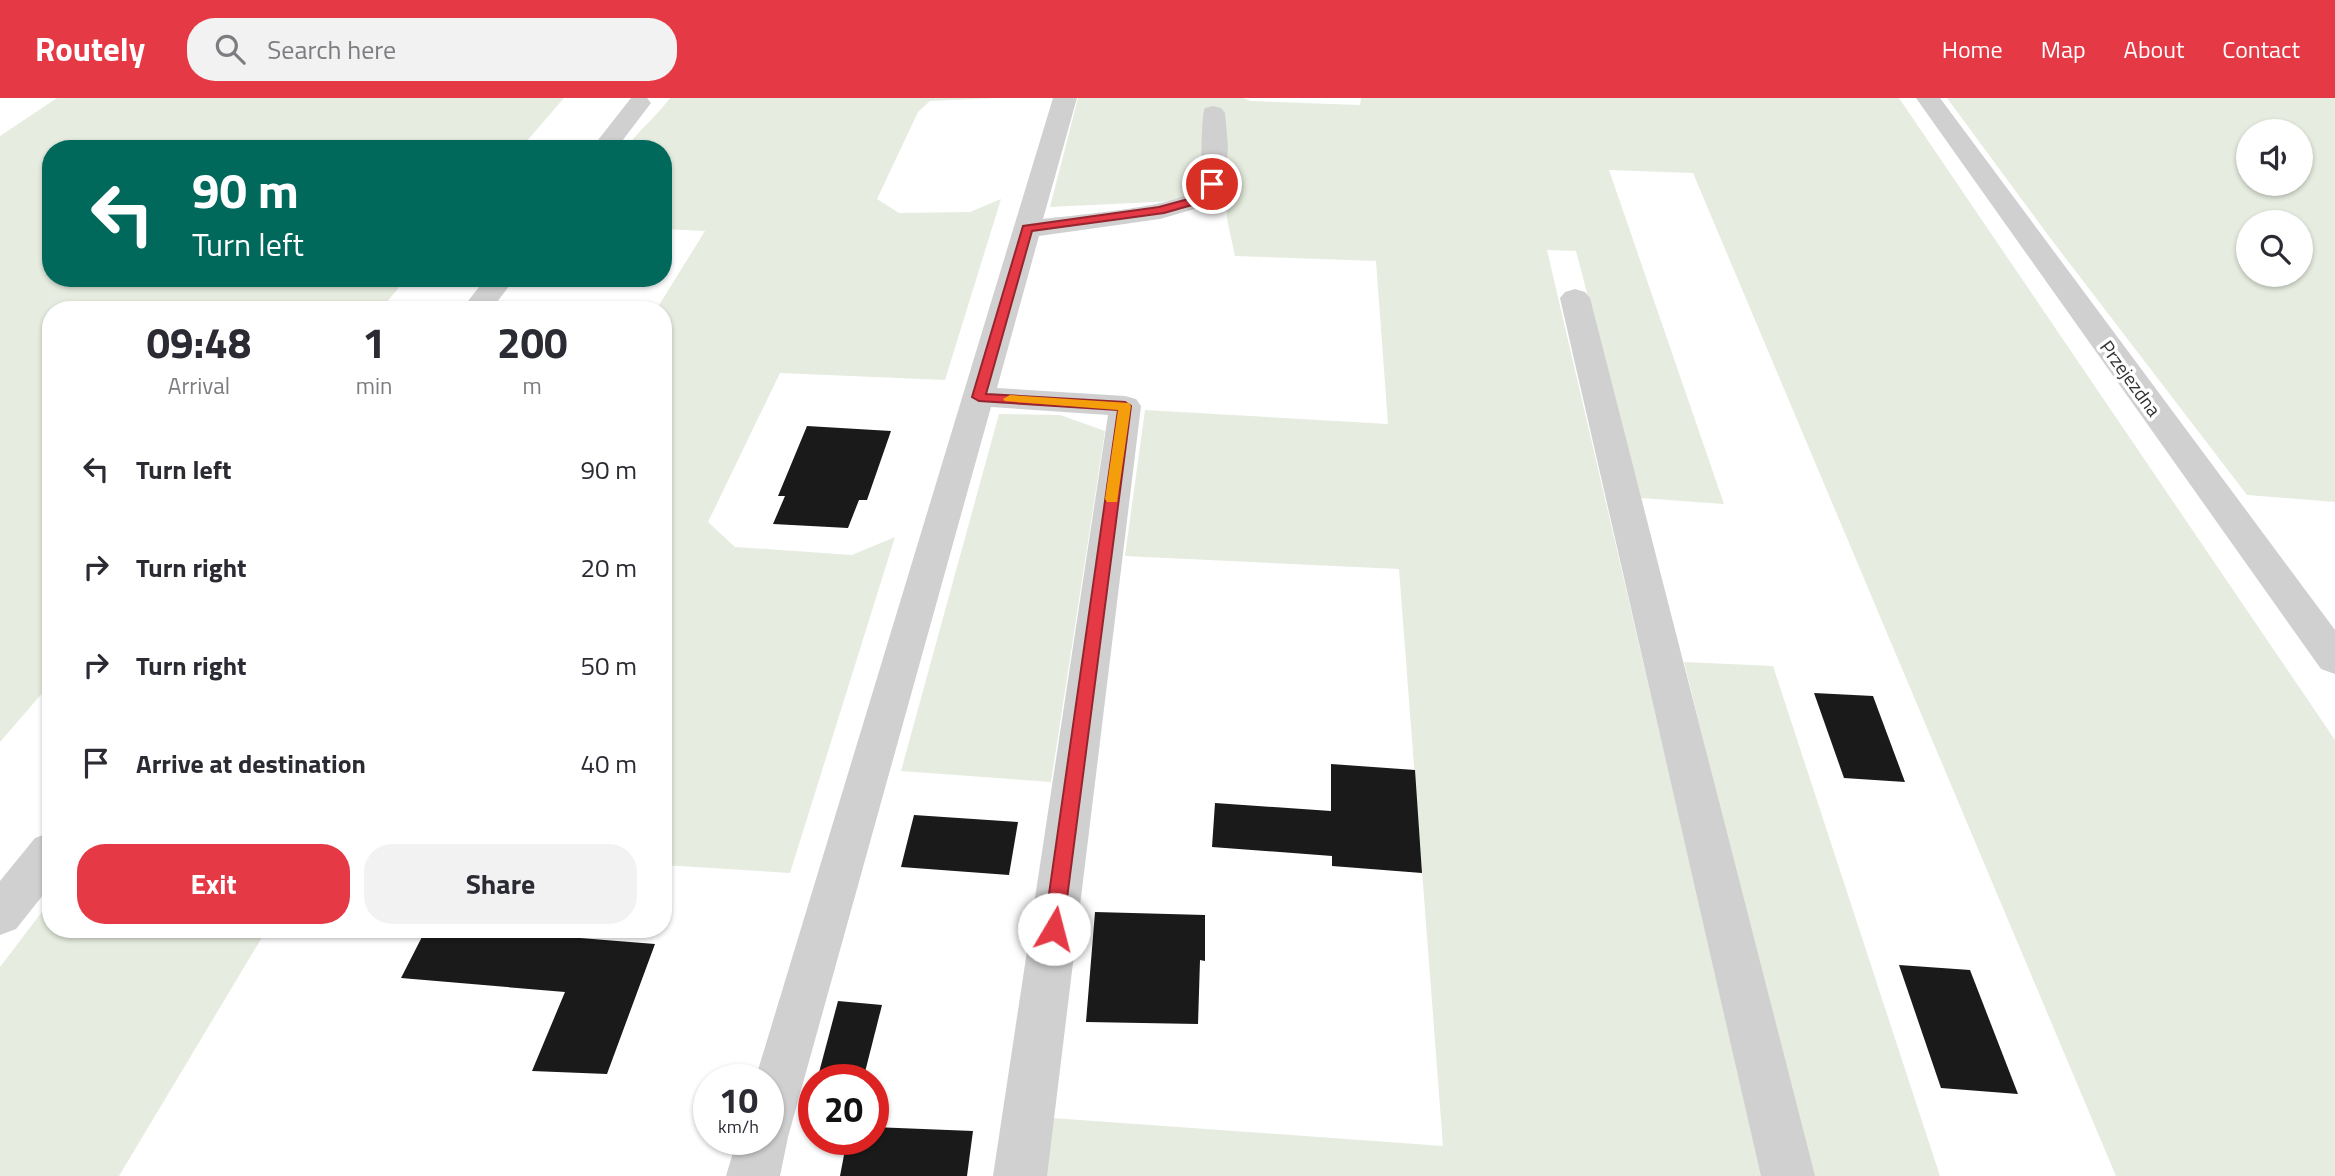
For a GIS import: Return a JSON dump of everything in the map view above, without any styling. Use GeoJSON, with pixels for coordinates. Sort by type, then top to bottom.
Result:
{"type":"FeatureCollection","features":[{"type":"Feature","properties":{"kind":"street"},"geometry":{"type":"LineString","coordinates":[[784,1068],[1065,98]]}},
{"type":"Feature","properties":{"kind":"street","name":"Przejezdna"},"geometry":{"type":"LineString","coordinates":[[1928,98],[2335,659]]}},
{"type":"Feature","properties":{"kind":"street"},"geometry":{"type":"LineString","coordinates":[[610,140],[639,103]]}},
{"type":"Feature","properties":{"kind":"street"},"geometry":{"type":"LineString","coordinates":[[1027,229],[1160,211],[1196,201],[1212,184],[1216,147],[1213,113]]}},
{"type":"Feature","properties":{"kind":"street"},"geometry":{"type":"LineString","coordinates":[[1575,298],[1788,1176]]}},
{"type":"Feature","properties":{"kind":"street"},"geometry":{"type":"LineString","coordinates":[[979,397],[1125,406],[1020,1176]]}},
{"type":"Feature","properties":{"kind":"street"},"geometry":{"type":"LineString","coordinates":[[0,915],[42,862]]}},
{"type":"Feature","properties":{"kind":"street"},"geometry":{"type":"LineString","coordinates":[[753,1176],[759,1155]]}},
{"type":"Feature","properties":{"kind":"shaded area"},"geometry":{"type":"Polygon","coordinates":[[[57,98],[564,98],[528,140],[42,140],[42,287],[399,287],[388,301],[42,301],[42,693],[0,742],[0,136],[57,98]]]}},
{"type":"Feature","properties":{"kind":"shaded area"},"geometry":{"type":"Polygon","coordinates":[[[670,98],[998,98],[930,101],[918,112],[877,199],[899,213],[970,212],[1001,199],[945,380],[780,373],[708,522],[735,547],[852,555],[895,537],[790,873],[672,866],[672,301],[662,301],[705,231],[672,229],[672,140],[633,140],[670,98]]]}},
{"type":"Feature","properties":{"kind":"shaded area"},"geometry":{"type":"Polygon","coordinates":[[[1078,98],[1243,98],[1251,101],[1360,105],[1361,98],[1899,98],[2335,740],[2335,1176],[2116,1176],[1693,173],[1609,170],[1724,504],[1641,498],[1576,251],[1547,250],[1763,1176],[1044,1176],[1052,1118],[1443,1146],[1399,569],[1125,556],[1145,410],[1388,424],[1376,261],[1235,256],[1227,219],[1227,192],[1193,192],[1175,201],[1050,207],[1078,98]]]}},
{"type":"Feature","properties":{"kind":"shaded area"},"geometry":{"type":"Polygon","coordinates":[[[1947,98],[2335,98],[2335,502],[2247,495],[1947,98]]]}},
{"type":"Feature","properties":{"kind":"shaded area"},"geometry":{"type":"Polygon","coordinates":[[[999,414],[1060,415],[1105,431],[1051,782],[901,771],[999,414]]]}},
{"type":"Feature","properties":{"kind":"shaded area"},"geometry":{"type":"Polygon","coordinates":[[[1684,662],[1773,666],[1940,1176],[1811,1176],[1684,662]]]}},
{"type":"Feature","properties":{"kind":"shaded area"},"geometry":{"type":"Polygon","coordinates":[[[42,912],[42,938],[262,938],[119,1176],[0,1176],[0,967],[42,912]]]}},
{"type":"Feature","properties":{"kind":"building"},"geometry":{"type":"Polygon","coordinates":[[[807,426],[891,431],[867,500],[859,500],[848,528],[773,524],[785,496],[778,496],[807,426]]]}},
{"type":"Feature","properties":{"kind":"building"},"geometry":{"type":"Polygon","coordinates":[[[1814,693],[1873,696],[1905,782],[1844,778],[1814,693]]]}},
{"type":"Feature","properties":{"kind":"building"},"geometry":{"type":"Polygon","coordinates":[[[1331,764],[1415,770],[1422,873],[1332,866],[1332,856],[1212,847],[1215,803],[1331,811],[1331,764]]]}},
{"type":"Feature","properties":{"kind":"building"},"geometry":{"type":"Polygon","coordinates":[[[914,815],[1018,822],[1009,875],[901,867],[914,815]]]}},
{"type":"Feature","properties":{"kind":"building"},"geometry":{"type":"Polygon","coordinates":[[[1095,912],[1205,915],[1205,961],[1200,960],[1198,1024],[1086,1022],[1095,912]]]}},
{"type":"Feature","properties":{"kind":"building"},"geometry":{"type":"Polygon","coordinates":[[[421,938],[580,938],[655,944],[607,1074],[532,1071],[565,992],[401,978],[421,938]]]}},
{"type":"Feature","properties":{"kind":"building"},"geometry":{"type":"Polygon","coordinates":[[[1899,965],[1970,970],[2018,1094],[1941,1088],[1899,965]]]}},
{"type":"Feature","properties":{"kind":"building"},"geometry":{"type":"Polygon","coordinates":[[[838,1001],[882,1005],[867,1064],[821,1064],[838,1001]]]}},
{"type":"Feature","properties":{"kind":"building"},"geometry":{"type":"Polygon","coordinates":[[[889,1128],[973,1131],[967,1176],[840,1176],[844,1155],[889,1155],[889,1128]]]}},
{"type":"Feature","properties":{"kind":"slow traffic"},"geometry":{"type":"LineString","coordinates":[[1010,399],[1125,406],[1112,499]]}},
{"type":"Feature","properties":{"kind":"route"},"geometry":{"type":"LineString","coordinates":[[1054,929],[1125,406],[979,397],[1027,229],[1160,211],[1196,201],[1212,184]]}}]}
